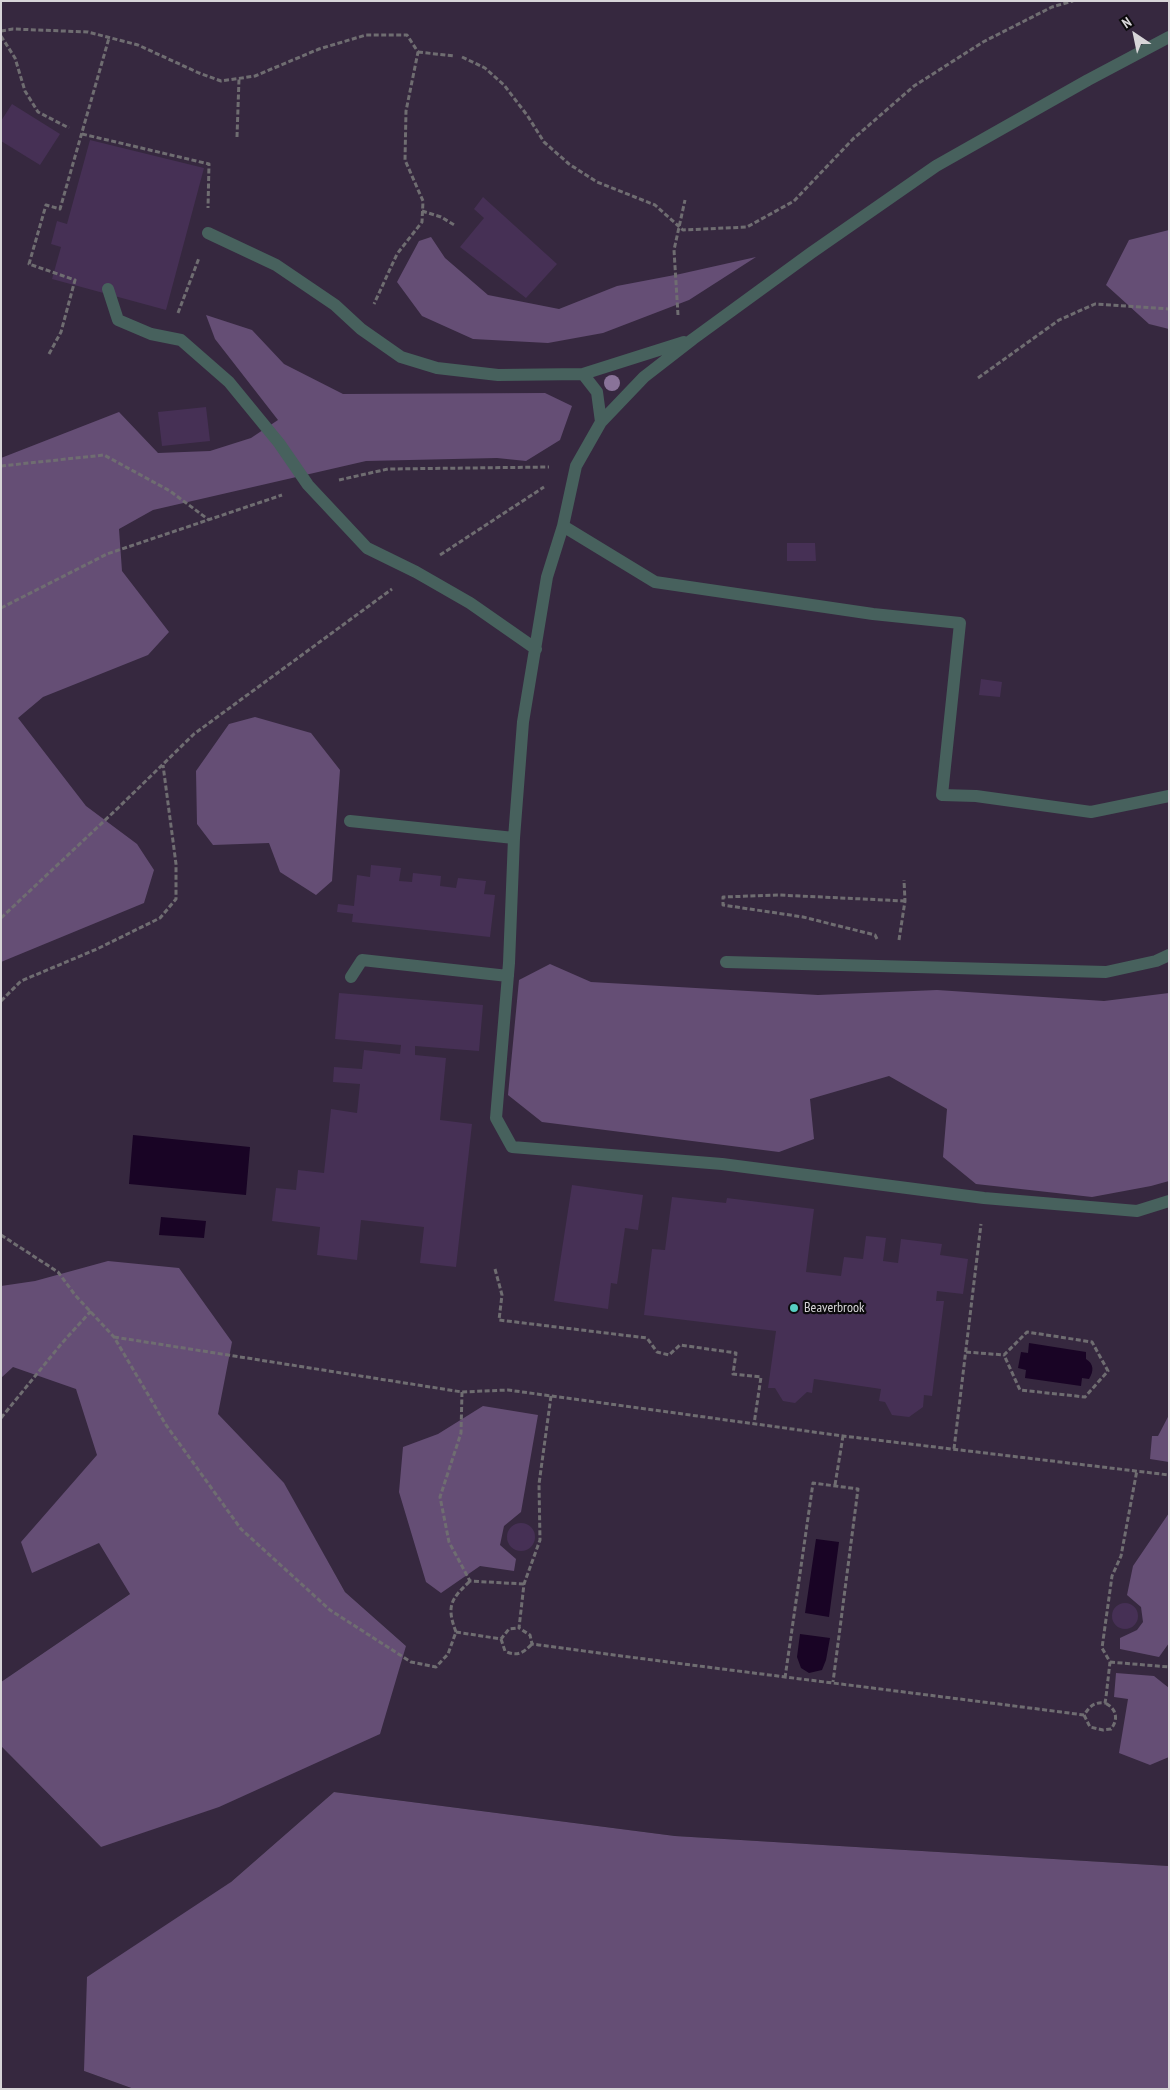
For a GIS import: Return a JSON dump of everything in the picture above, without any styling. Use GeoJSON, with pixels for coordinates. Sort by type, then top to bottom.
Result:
{"type":"FeatureCollection","features":[{"type":"Feature","properties":{"kind":"lane"},"geometry":{"type":"LineString","coordinates":[[1169,37],[1088,80],[936,166],[811,253],[693,339],[644,377],[601,422],[576,466],[563,526],[547,578],[523,722],[514,838],[508,976],[496,1118],[512,1147],[722,1164],[984,1198],[1137,1211],[1169,1202]]}},
{"type":"Feature","properties":{"kind":"lane"},"geometry":{"type":"LineString","coordinates":[[208,233],[276,265],[335,305],[361,329],[401,357],[438,368],[498,375],[583,374],[693,339]]}},
{"type":"Feature","properties":{"kind":"lane"},"geometry":{"type":"LineString","coordinates":[[108,290],[118,320],[151,334],[181,340],[229,382],[279,443],[308,485],[367,548],[416,572],[470,603],[536,649]]}},
{"type":"Feature","properties":{"kind":"lane"},"geometry":{"type":"LineString","coordinates":[[583,374],[597,392],[601,422]]}},
{"type":"Feature","properties":{"kind":"lane"},"geometry":{"type":"LineString","coordinates":[[563,526],[655,582],[873,614],[960,623],[942,795],[976,796],[1091,812],[1169,796]]}},
{"type":"Feature","properties":{"kind":"lane"},"geometry":{"type":"LineString","coordinates":[[350,821],[514,838]]}},
{"type":"Feature","properties":{"kind":"lane"},"geometry":{"type":"LineString","coordinates":[[726,962],[1106,972],[1156,961],[1169,955]]}},
{"type":"Feature","properties":{"kind":"lane"},"geometry":{"type":"LineString","coordinates":[[351,977],[362,960],[508,976]]}},
{"type":"Feature","properties":{"kind":"path"},"geometry":{"type":"LineString","coordinates":[[462,57],[485,68],[504,85],[527,115],[544,142],[570,164],[597,182],[655,205],[682,230],[747,227],[794,202],[853,139],[914,86],[983,42],[1052,6],[1073,1]]}},
{"type":"Feature","properties":{"kind":"path"},"geometry":{"type":"LineString","coordinates":[[1,31],[13,29],[88,32],[138,45],[199,74],[221,81],[255,76],[319,49],[366,35],[407,35],[418,52],[406,110],[405,160],[423,201],[422,222],[397,254],[361,329]]}},
{"type":"Feature","properties":{"kind":"path"},"geometry":{"type":"LineString","coordinates":[[1,36],[15,58],[24,91],[38,112],[69,128]]}},
{"type":"Feature","properties":{"kind":"path"},"geometry":{"type":"LineString","coordinates":[[49,354],[61,332],[75,280],[29,264],[46,206],[60,209],[110,38]]}},
{"type":"Feature","properties":{"kind":"path"},"geometry":{"type":"LineString","coordinates":[[418,52],[454,56]]}},
{"type":"Feature","properties":{"kind":"path"},"geometry":{"type":"LineString","coordinates":[[237,137],[239,79]]}},
{"type":"Feature","properties":{"kind":"path"},"geometry":{"type":"LineString","coordinates":[[82,134],[209,164],[208,233],[170,337]]}},
{"type":"Feature","properties":{"kind":"path"},"geometry":{"type":"LineString","coordinates":[[676,321],[679,313],[674,250],[685,200]]}},
{"type":"Feature","properties":{"kind":"path"},"geometry":{"type":"LineString","coordinates":[[422,212],[441,218],[456,226]]}},
{"type":"Feature","properties":{"kind":"path"},"geometry":{"type":"LineString","coordinates":[[978,378],[1059,320],[1095,304],[1169,309]]}},
{"type":"Feature","properties":{"kind":"path"},"geometry":{"type":"LineString","coordinates":[[1,466],[104,455],[170,491],[209,520]]}},
{"type":"Feature","properties":{"kind":"path"},"geometry":{"type":"LineString","coordinates":[[335,481],[388,469],[576,466]]}},
{"type":"Feature","properties":{"kind":"path"},"geometry":{"type":"LineString","coordinates":[[1,918],[194,734],[416,572],[576,466]]}},
{"type":"Feature","properties":{"kind":"path"},"geometry":{"type":"LineString","coordinates":[[1,608],[107,554],[308,485]]}},
{"type":"Feature","properties":{"kind":"path"},"geometry":{"type":"LineString","coordinates":[[1,1001],[21,981],[97,949],[160,918],[176,899],[176,864],[163,765]]}},
{"type":"Feature","properties":{"kind":"path"},"geometry":{"type":"LineString","coordinates":[[899,937],[904,901],[904,880]]}},
{"type":"Feature","properties":{"kind":"path"},"geometry":{"type":"LineString","coordinates":[[879,944],[875,935],[803,917],[723,905],[723,897],[779,895],[904,901]]}},
{"type":"Feature","properties":{"kind":"path"},"geometry":{"type":"LineString","coordinates":[[954,1449],[984,1198]]}},
{"type":"Feature","properties":{"kind":"path"},"geometry":{"type":"LineString","coordinates":[[1,1235],[58,1272],[114,1337],[166,1425],[241,1529],[330,1610],[412,1662],[436,1667],[448,1654],[456,1632],[450,1616],[454,1596],[470,1581],[524,1584]]}},
{"type":"Feature","properties":{"kind":"path"},"geometry":{"type":"LineString","coordinates":[[495,1269],[502,1295],[499,1320],[647,1338],[657,1352],[669,1355],[680,1345],[736,1353],[734,1374],[761,1377],[754,1424]]}},
{"type":"Feature","properties":{"kind":"path"},"geometry":{"type":"LineString","coordinates":[[1,1418],[62,1343],[91,1311]]}},
{"type":"Feature","properties":{"kind":"path"},"geometry":{"type":"LineString","coordinates":[[966,1352],[1004,1355],[1027,1332],[1092,1342],[1108,1371],[1085,1397],[1020,1390],[1004,1355]]}},
{"type":"Feature","properties":{"kind":"path"},"geometry":{"type":"LineString","coordinates":[[114,1337],[462,1392],[508,1390],[843,1436],[1169,1475]]}},
{"type":"Feature","properties":{"kind":"path"},"geometry":{"type":"LineString","coordinates":[[462,1392],[461,1433],[440,1497],[449,1542],[470,1581]]}},
{"type":"Feature","properties":{"kind":"path"},"geometry":{"type":"LineString","coordinates":[[519,1628],[524,1584],[540,1540],[539,1484],[551,1396]]}},
{"type":"Feature","properties":{"kind":"path"},"geometry":{"type":"LineString","coordinates":[[835,1485],[843,1436]]}},
{"type":"Feature","properties":{"kind":"path"},"geometry":{"type":"LineString","coordinates":[[1105,1703],[1110,1662],[1102,1648],[1112,1576],[1121,1556],[1137,1470]]}},
{"type":"Feature","properties":{"kind":"path"},"geometry":{"type":"LineString","coordinates":[[786,1678],[813,1483],[858,1489],[833,1682]]}},
{"type":"Feature","properties":{"kind":"path"},"geometry":{"type":"LineString","coordinates":[[501,1639],[509,1629],[519,1628],[530,1635],[532,1644]]}},
{"type":"Feature","properties":{"kind":"path"},"geometry":{"type":"LineString","coordinates":[[456,1632],[501,1639]]}},
{"type":"Feature","properties":{"kind":"path"},"geometry":{"type":"LineString","coordinates":[[501,1639],[505,1651],[513,1654],[523,1653],[532,1644]]}},
{"type":"Feature","properties":{"kind":"path"},"geometry":{"type":"LineString","coordinates":[[532,1644],[1084,1715]]}},
{"type":"Feature","properties":{"kind":"path"},"geometry":{"type":"LineString","coordinates":[[1110,1662],[1169,1667]]}},
{"type":"Feature","properties":{"kind":"path"},"geometry":{"type":"LineString","coordinates":[[1096,1703],[1105,1703],[1111,1706],[1116,1714],[1115,1724],[1111,1729],[1103,1730],[1090,1727],[1084,1715],[1096,1703]]}},
{"type":"Feature","properties":{"kind":"shaded area","name":"Beaverbrook"},"geometry":{"type":"Polygon","coordinates":[[[1,1],[1169,1],[1169,1866],[675,1836],[334,1792],[231,1882],[84,2071],[134,2089],[1,2089],[1,1746],[101,1847],[406,1646],[345,1592],[284,1484],[130,1594],[1,1682],[1,1]]]}},
{"type":"Feature","properties":{"kind":"shaded area"},"geometry":{"type":"Polygon","coordinates":[[[1169,230],[1169,329],[1149,324],[1106,285],[1129,240],[1169,230]]]}},
{"type":"Feature","properties":{"kind":"shaded area"},"geometry":{"type":"Polygon","coordinates":[[[431,237],[445,258],[488,295],[559,309],[617,286],[756,257],[689,300],[603,333],[548,343],[473,339],[422,316],[397,282],[419,241],[431,237]]]}},
{"type":"Feature","properties":{"kind":"shaded area"},"geometry":{"type":"Polygon","coordinates":[[[206,315],[252,330],[284,364],[343,394],[545,393],[572,406],[560,440],[526,461],[497,458],[366,461],[153,510],[119,529],[122,571],[169,632],[148,655],[43,697],[18,718],[86,806],[137,844],[154,870],[144,903],[1,962],[1,458],[119,412],[158,453],[210,451],[251,438],[278,420],[215,339],[206,315]]]}},
{"type":"Feature","properties":{"kind":"shaded area"},"geometry":{"type":"Polygon","coordinates":[[[255,717],[311,733],[340,770],[332,881],[316,895],[280,872],[269,843],[213,845],[197,824],[196,771],[229,724],[255,717]]]}},
{"type":"Feature","properties":{"kind":"shaded area"},"geometry":{"type":"Polygon","coordinates":[[[550,964],[591,982],[818,995],[937,990],[1104,1001],[1169,993],[1169,1181],[1092,1197],[976,1184],[943,1157],[947,1109],[889,1076],[810,1099],[814,1139],[779,1152],[542,1122],[508,1095],[519,980],[550,964]]]}},
{"type":"Feature","properties":{"kind":"shaded area"},"geometry":{"type":"Polygon","coordinates":[[[133,1135],[250,1147],[246,1195],[129,1184],[133,1135]]]}},
{"type":"Feature","properties":{"kind":"shaded area"},"geometry":{"type":"Polygon","coordinates":[[[161,1217],[206,1221],[204,1238],[159,1235],[161,1217]]]}},
{"type":"Feature","properties":{"kind":"shaded area"},"geometry":{"type":"Polygon","coordinates":[[[108,1261],[179,1268],[232,1342],[218,1414],[284,1483],[345,1592],[406,1646],[380,1734],[219,1807],[101,1847],[1,1746],[1,1682],[130,1594],[99,1543],[32,1573],[21,1542],[97,1455],[76,1389],[13,1367],[1,1378],[1,1286],[35,1281],[108,1261]]]}},
{"type":"Feature","properties":{"kind":"shaded area"},"geometry":{"type":"Polygon","coordinates":[[[1029,1343],[1086,1352],[1086,1359],[1091,1363],[1092,1368],[1089,1379],[1082,1378],[1081,1386],[1025,1378],[1026,1370],[1018,1368],[1021,1352],[1028,1353],[1029,1343]]]}},
{"type":"Feature","properties":{"kind":"shaded area"},"geometry":{"type":"Polygon","coordinates":[[[483,1406],[538,1415],[521,1512],[504,1526],[500,1545],[516,1559],[514,1571],[480,1566],[441,1593],[426,1582],[399,1492],[403,1447],[438,1434],[483,1406]]]}},
{"type":"Feature","properties":{"kind":"shaded area"},"geometry":{"type":"Polygon","coordinates":[[[1169,1415],[1169,1462],[1150,1459],[1152,1436],[1158,1436],[1169,1415]]]}},
{"type":"Feature","properties":{"kind":"shaded area"},"geometry":{"type":"Polygon","coordinates":[[[1169,1513],[1169,1643],[1159,1657],[1120,1649],[1120,1638],[1137,1630],[1143,1622],[1141,1607],[1127,1595],[1133,1566],[1169,1513]]]}},
{"type":"Feature","properties":{"kind":"shaded area"},"geometry":{"type":"Polygon","coordinates":[[[816,1539],[839,1542],[829,1617],[805,1613],[816,1539]]]}},
{"type":"Feature","properties":{"kind":"shaded area"},"geometry":{"type":"Polygon","coordinates":[[[800,1634],[830,1638],[822,1670],[809,1673],[801,1668],[797,1657],[800,1634]]]}},
{"type":"Feature","properties":{"kind":"shaded area"},"geometry":{"type":"Polygon","coordinates":[[[1116,1673],[1154,1676],[1169,1688],[1169,1757],[1150,1765],[1119,1753],[1128,1699],[1114,1697],[1116,1673]]]}},
{"type":"Feature","properties":{"kind":"shaded area"},"geometry":{"type":"Polygon","coordinates":[[[334,1792],[675,1836],[1169,1866],[1169,2089],[134,2089],[84,2071],[87,1977],[231,1882],[334,1792]]]}},
{"type":"Feature","properties":{"kind":"building"},"geometry":{"type":"Polygon","coordinates":[[[12,104],[60,134],[40,165],[1,141],[1,121],[12,104]]]}},
{"type":"Feature","properties":{"kind":"building"},"geometry":{"type":"Polygon","coordinates":[[[90,140],[204,168],[166,310],[52,279],[61,247],[51,244],[57,221],[67,224],[90,140]]]}},
{"type":"Feature","properties":{"kind":"building"},"geometry":{"type":"Polygon","coordinates":[[[483,197],[557,264],[526,298],[460,247],[484,218],[474,209],[483,197]]]}},
{"type":"Feature","properties":{"kind":"building"},"geometry":{"type":"Polygon","coordinates":[[[206,407],[210,441],[162,446],[158,412],[206,407]]]}},
{"type":"Feature","properties":{"kind":"building"},"geometry":{"type":"Polygon","coordinates":[[[787,543],[815,543],[816,561],[787,561],[787,543]]]}},
{"type":"Feature","properties":{"kind":"building"},"geometry":{"type":"Polygon","coordinates":[[[981,679],[1002,682],[1000,697],[979,695],[981,679]]]}},
{"type":"Feature","properties":{"kind":"building"},"geometry":{"type":"Polygon","coordinates":[[[371,865],[401,868],[399,881],[412,882],[413,873],[441,876],[440,886],[456,888],[458,878],[486,881],[484,894],[495,895],[490,937],[352,922],[353,914],[337,912],[338,904],[354,906],[357,875],[370,877],[371,865]]]}},
{"type":"Feature","properties":{"kind":"building"},"geometry":{"type":"Polygon","coordinates":[[[339,993],[483,1005],[479,1051],[415,1046],[415,1055],[446,1058],[440,1120],[472,1124],[456,1267],[420,1263],[424,1227],[361,1220],[357,1260],[317,1255],[320,1227],[272,1221],[276,1188],[296,1190],[298,1170],[324,1173],[331,1109],[357,1113],[360,1084],[333,1082],[334,1067],[362,1069],[364,1050],[400,1054],[401,1045],[335,1039],[339,993]]]}},
{"type":"Feature","properties":{"kind":"building"},"geometry":{"type":"Polygon","coordinates":[[[572,1185],[643,1195],[638,1230],[625,1228],[617,1284],[611,1283],[608,1309],[554,1301],[572,1185]]]}},
{"type":"Feature","properties":{"kind":"building","name":"Beaverbrook"},"geometry":{"type":"Polygon","coordinates":[[[672,1197],[726,1203],[727,1198],[814,1209],[806,1272],[841,1276],[844,1257],[863,1259],[866,1236],[886,1238],[883,1261],[898,1263],[901,1239],[942,1244],[940,1255],[968,1259],[963,1294],[937,1291],[936,1301],[944,1301],[932,1396],[924,1395],[923,1407],[909,1417],[892,1415],[885,1402],[879,1401],[881,1389],[814,1379],[812,1393],[807,1392],[795,1403],[783,1401],[775,1388],[768,1388],[776,1331],[644,1315],[652,1249],[665,1250],[672,1197]]]}},
{"type":"Feature","properties":{"kind":"building"},"geometry":{"type":"Polygon","coordinates":[[[521,1523],[531,1527],[535,1537],[531,1547],[521,1551],[511,1547],[507,1537],[511,1527],[521,1523]]]}},
{"type":"Feature","properties":{"kind":"building"},"geometry":{"type":"Polygon","coordinates":[[[1125,1603],[1134,1607],[1138,1616],[1134,1625],[1125,1629],[1116,1625],[1112,1616],[1116,1607],[1125,1603]]]}},
{"type":"Feature","properties":{"kind":"place","name":"Beaverbrook"},"geometry":{"type":"Point","coordinates":[794,1308]}}]}
